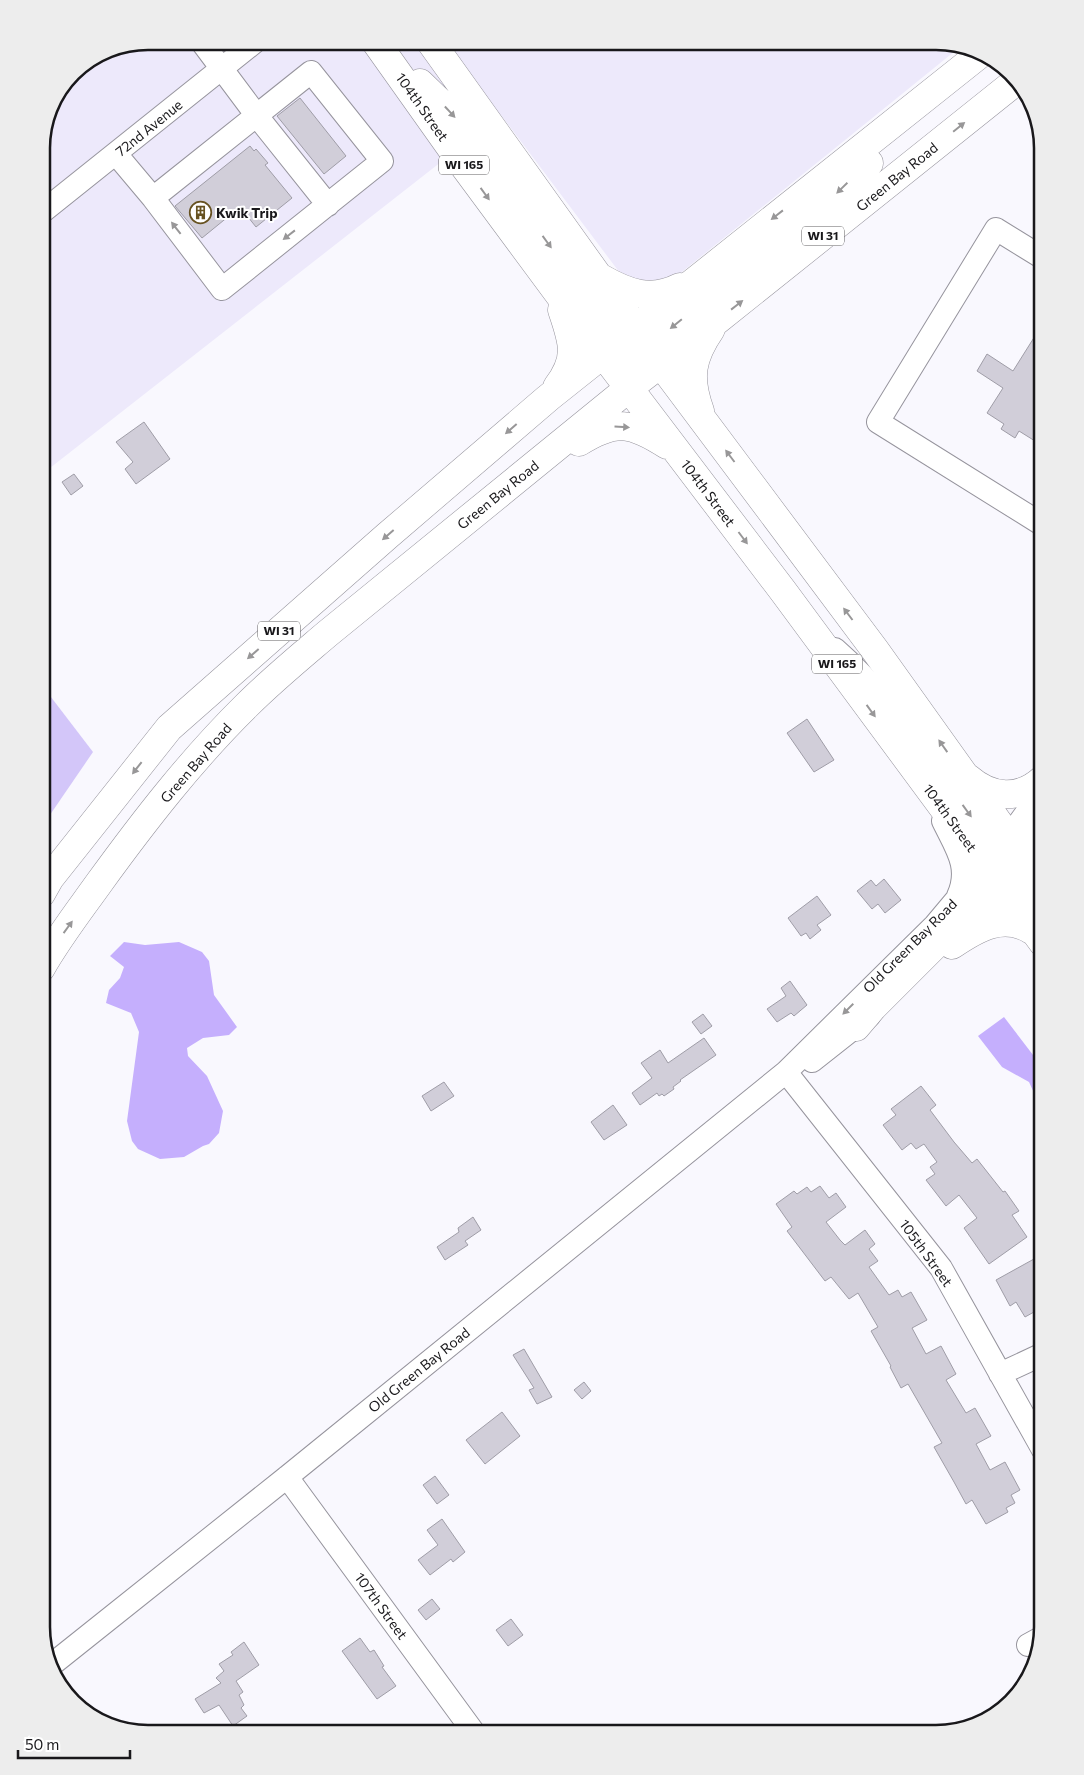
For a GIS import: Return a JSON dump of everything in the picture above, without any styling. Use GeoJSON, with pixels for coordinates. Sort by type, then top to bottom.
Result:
{"type":"FeatureCollection","features":[{"type":"Feature","properties":{"kind":"main road","name":"104th Street"},"geometry":{"type":"LineString","coordinates":[[382,50],[554,289],[704,422],[875,650],[964,776],[1012,866],[1034,916]]}},
{"type":"Feature","properties":{"kind":"main road"},"geometry":{"type":"LineString","coordinates":[[384,50],[447,109],[460,124],[602,319],[661,392],[740,497],[825,583]]}},
{"type":"Feature","properties":{"kind":"main road","name":"104th Street"},"geometry":{"type":"LineString","coordinates":[[436,50],[600,277],[633,359],[677,452],[811,629],[930,791],[1012,866]]}},
{"type":"Feature","properties":{"kind":"main road","name":"Green Bay Road"},"geometry":{"type":"LineString","coordinates":[[50,953],[123,850],[182,776],[245,707],[309,649],[532,467],[633,359],[697,279],[975,58]]}},
{"type":"Feature","properties":{"kind":"main road"},"geometry":{"type":"LineString","coordinates":[[309,649],[365,585],[395,556],[591,398],[633,359],[840,191],[913,120],[950,78]]}},
{"type":"Feature","properties":{"kind":"main road","name":"Green Bay Road"},"geometry":{"type":"LineString","coordinates":[[50,878],[170,728],[386,536],[548,398],[715,322],[1011,85]]}},
{"type":"Feature","properties":{"kind":"main road"},"geometry":{"type":"LineString","coordinates":[[600,277],[628,292],[648,296],[666,293],[697,279]]}},
{"type":"Feature","properties":{"kind":"main road"},"geometry":{"type":"LineString","coordinates":[[548,398],[567,373],[572,355],[570,335],[554,289]]}},
{"type":"Feature","properties":{"kind":"main road"},"geometry":{"type":"LineString","coordinates":[[704,422],[694,390],[694,363],[700,345],[715,322]]}},
{"type":"Feature","properties":{"kind":"main road"},"geometry":{"type":"LineString","coordinates":[[532,467],[542,466],[597,431],[615,426],[639,430],[677,452]]}},
{"type":"Feature","properties":{"kind":"main road"},"geometry":{"type":"LineString","coordinates":[[964,776],[982,789],[1003,794],[1024,791],[1034,785]]}},
{"type":"Feature","properties":{"kind":"main road"},"geometry":{"type":"LineString","coordinates":[[856,1027],[881,999],[1012,866],[1034,832]]}},
{"type":"Feature","properties":{"kind":"main road"},"geometry":{"type":"LineString","coordinates":[[952,945],[978,929],[1001,922],[1034,928]]}},
{"type":"Feature","properties":{"kind":"street"},"geometry":{"type":"LineString","coordinates":[[208,50],[257,116],[328,205]]}},
{"type":"Feature","properties":{"kind":"street","name":"72nd Avenue"},"geometry":{"type":"LineString","coordinates":[[50,208],[245,50]]}},
{"type":"Feature","properties":{"kind":"street"},"geometry":{"type":"LineString","coordinates":[[116,154],[153,198],[222,288],[382,161],[312,72],[153,198]]}},
{"type":"Feature","properties":{"kind":"street"},"geometry":{"type":"LineString","coordinates":[[1034,252],[996,229],[878,422],[1034,519]]}},
{"type":"Feature","properties":{"kind":"street"},"geometry":{"type":"LineString","coordinates":[[811,629],[855,666],[880,692],[979,826],[1012,866]]}},
{"type":"Feature","properties":{"kind":"street"},"geometry":{"type":"LineString","coordinates":[[930,791],[962,864],[963,882],[956,900]]}},
{"type":"Feature","properties":{"kind":"street","name":"Old Green Bay Road"},"geometry":{"type":"LineString","coordinates":[[786,1072],[810,1063],[856,1027],[952,945],[1012,866],[1034,812]]}},
{"type":"Feature","properties":{"kind":"street","name":"Old Green Bay Road"},"geometry":{"type":"LineString","coordinates":[[56,1661],[287,1477],[786,1072],[922,938],[956,900],[1012,866]]}},
{"type":"Feature","properties":{"kind":"street","name":"105th Street"},"geometry":{"type":"LineString","coordinates":[[786,1072],[941,1268],[1034,1434]]}},
{"type":"Feature","properties":{"kind":"street"},"geometry":{"type":"LineString","coordinates":[[1000,1374],[1034,1358]]}},
{"type":"Feature","properties":{"kind":"street","name":"107th Street"},"geometry":{"type":"LineString","coordinates":[[287,1477],[468,1725]]}},
{"type":"Feature","properties":{"kind":"shaded area"},"geometry":{"type":"Polygon","coordinates":[[[148,50],[942,50],[954,52],[667,284],[623,277],[501,115],[50,468],[50,142],[55,117],[70,88],[88,70],[105,60],[123,53],[148,50]]]}},
{"type":"Feature","properties":{"kind":"shaded area"},"geometry":{"type":"Polygon","coordinates":[[[50,696],[93,752],[50,815],[50,696]]]}},
{"type":"Feature","properties":{"kind":"shaded area"},"geometry":{"type":"Polygon","coordinates":[[[124,942],[145,945],[179,942],[202,952],[209,961],[214,995],[237,1027],[229,1035],[203,1038],[187,1048],[188,1056],[207,1076],[223,1111],[219,1133],[209,1144],[184,1157],[160,1159],[138,1149],[132,1141],[127,1121],[139,1032],[131,1013],[106,1003],[109,990],[120,978],[124,967],[110,956],[124,942]]]}},
{"type":"Feature","properties":{"kind":"shaded area"},"geometry":{"type":"Polygon","coordinates":[[[1004,1017],[1034,1056],[1034,1093],[1029,1082],[1002,1067],[978,1036],[1004,1017]]]}},
{"type":"Feature","properties":{"kind":"building"},"geometry":{"type":"Polygon","coordinates":[[[300,98],[346,156],[324,174],[277,116],[300,98]]]}},
{"type":"Feature","properties":{"kind":"building","name":"Kwik Trip"},"geometry":{"type":"Polygon","coordinates":[[[250,146],[254,151],[256,149],[268,163],[265,165],[292,198],[256,227],[240,207],[202,238],[175,206],[250,146]]]}},
{"type":"Feature","properties":{"kind":"building"},"geometry":{"type":"Polygon","coordinates":[[[1034,338],[1034,440],[1019,431],[1015,438],[1001,429],[1004,424],[987,413],[1003,388],[977,371],[987,354],[1013,371],[1034,338]]]}},
{"type":"Feature","properties":{"kind":"building"},"geometry":{"type":"Polygon","coordinates":[[[144,422],[170,459],[136,484],[125,469],[133,462],[116,442],[144,422]]]}},
{"type":"Feature","properties":{"kind":"building"},"geometry":{"type":"Polygon","coordinates":[[[74,474],[83,486],[71,495],[62,482],[74,474]]]}},
{"type":"Feature","properties":{"kind":"building"},"geometry":{"type":"Polygon","coordinates":[[[807,719],[834,760],[814,772],[787,733],[807,719]]]}},
{"type":"Feature","properties":{"kind":"building"},"geometry":{"type":"Polygon","coordinates":[[[884,879],[901,900],[885,913],[878,904],[872,909],[857,891],[871,880],[876,886],[884,879]]]}},
{"type":"Feature","properties":{"kind":"building"},"geometry":{"type":"Polygon","coordinates":[[[817,896],[831,915],[817,925],[821,930],[810,939],[806,933],[801,936],[788,918],[817,896]]]}},
{"type":"Feature","properties":{"kind":"building"},"geometry":{"type":"Polygon","coordinates":[[[790,981],[807,1005],[794,1016],[791,1013],[777,1022],[767,1009],[786,996],[781,988],[790,981]]]}},
{"type":"Feature","properties":{"kind":"building"},"geometry":{"type":"Polygon","coordinates":[[[703,1014],[712,1026],[701,1034],[692,1022],[703,1014]]]}},
{"type":"Feature","properties":{"kind":"building"},"geometry":{"type":"Polygon","coordinates":[[[704,1038],[716,1055],[680,1080],[673,1087],[674,1089],[664,1096],[662,1094],[659,1096],[657,1093],[640,1105],[632,1093],[652,1078],[641,1063],[660,1050],[668,1063],[704,1038]]]}},
{"type":"Feature","properties":{"kind":"building"},"geometry":{"type":"Polygon","coordinates":[[[444,1082],[454,1096],[431,1111],[422,1096],[444,1082]]]}},
{"type":"Feature","properties":{"kind":"building"},"geometry":{"type":"Polygon","coordinates":[[[921,1086],[936,1105],[930,1110],[954,1142],[972,1163],[977,1159],[1003,1192],[1005,1191],[1019,1211],[1012,1215],[1027,1237],[989,1264],[964,1228],[977,1218],[959,1195],[946,1206],[926,1180],[935,1174],[930,1167],[937,1162],[924,1144],[916,1149],[911,1143],[902,1150],[883,1125],[896,1115],[891,1109],[921,1086]]]}},
{"type":"Feature","properties":{"kind":"building"},"geometry":{"type":"Polygon","coordinates":[[[613,1105],[627,1125],[604,1140],[591,1122],[613,1105]]]}},
{"type":"Feature","properties":{"kind":"building"},"geometry":{"type":"Polygon","coordinates":[[[820,1186],[829,1198],[836,1193],[846,1207],[826,1222],[840,1240],[845,1245],[865,1230],[875,1244],[869,1249],[878,1261],[869,1267],[889,1295],[898,1290],[902,1297],[911,1292],[927,1320],[912,1328],[926,1354],[941,1346],[956,1374],[946,1380],[966,1413],[975,1408],[991,1436],[976,1444],[990,1470],[1005,1462],[1020,1490],[1011,1495],[1015,1503],[1006,1508],[1008,1512],[986,1524],[972,1500],[966,1504],[934,1447],[942,1443],[908,1384],[901,1388],[871,1331],[878,1327],[858,1293],[849,1299],[831,1277],[825,1281],[787,1231],[792,1227],[776,1204],[794,1191],[797,1194],[807,1187],[811,1192],[820,1186]]]}},
{"type":"Feature","properties":{"kind":"building"},"geometry":{"type":"Polygon","coordinates":[[[473,1217],[481,1230],[465,1241],[468,1245],[445,1260],[437,1247],[459,1232],[458,1228],[473,1217]]]}},
{"type":"Feature","properties":{"kind":"building"},"geometry":{"type":"Polygon","coordinates":[[[1034,1259],[1034,1312],[1025,1317],[1016,1302],[1010,1306],[996,1280],[1034,1259]]]}},
{"type":"Feature","properties":{"kind":"building"},"geometry":{"type":"Polygon","coordinates":[[[524,1349],[552,1397],[537,1404],[529,1390],[534,1388],[513,1355],[524,1349]]]}},
{"type":"Feature","properties":{"kind":"building"},"geometry":{"type":"Polygon","coordinates":[[[584,1382],[591,1391],[582,1399],[574,1390],[584,1382]]]}},
{"type":"Feature","properties":{"kind":"building"},"geometry":{"type":"Polygon","coordinates":[[[502,1412],[520,1436],[485,1464],[466,1440],[502,1412]]]}},
{"type":"Feature","properties":{"kind":"building"},"geometry":{"type":"Polygon","coordinates":[[[435,1476],[449,1495],[437,1504],[423,1485],[435,1476]]]}},
{"type":"Feature","properties":{"kind":"building"},"geometry":{"type":"Polygon","coordinates":[[[442,1519],[465,1552],[453,1562],[451,1559],[430,1575],[418,1560],[438,1545],[427,1530],[442,1519]]]}},
{"type":"Feature","properties":{"kind":"building"},"geometry":{"type":"Polygon","coordinates":[[[432,1599],[440,1609],[426,1620],[418,1610],[432,1599]]]}},
{"type":"Feature","properties":{"kind":"building"},"geometry":{"type":"Polygon","coordinates":[[[511,1619],[523,1635],[508,1646],[496,1630],[511,1619]]]}},
{"type":"Feature","properties":{"kind":"building"},"geometry":{"type":"Polygon","coordinates":[[[360,1638],[370,1652],[374,1650],[384,1666],[382,1667],[396,1686],[377,1699],[342,1651],[360,1638]]]}},
{"type":"Feature","properties":{"kind":"building"},"geometry":{"type":"Polygon","coordinates":[[[244,1642],[259,1665],[236,1681],[243,1692],[239,1695],[244,1705],[241,1708],[247,1716],[234,1725],[232,1725],[219,1705],[204,1713],[195,1699],[221,1683],[216,1678],[224,1671],[219,1664],[233,1655],[231,1652],[244,1642]]]}},
{"type":"Feature","properties":{"kind":"place","name":"Kwik Trip"},"geometry":{"type":"Point","coordinates":[200,213]}}]}
